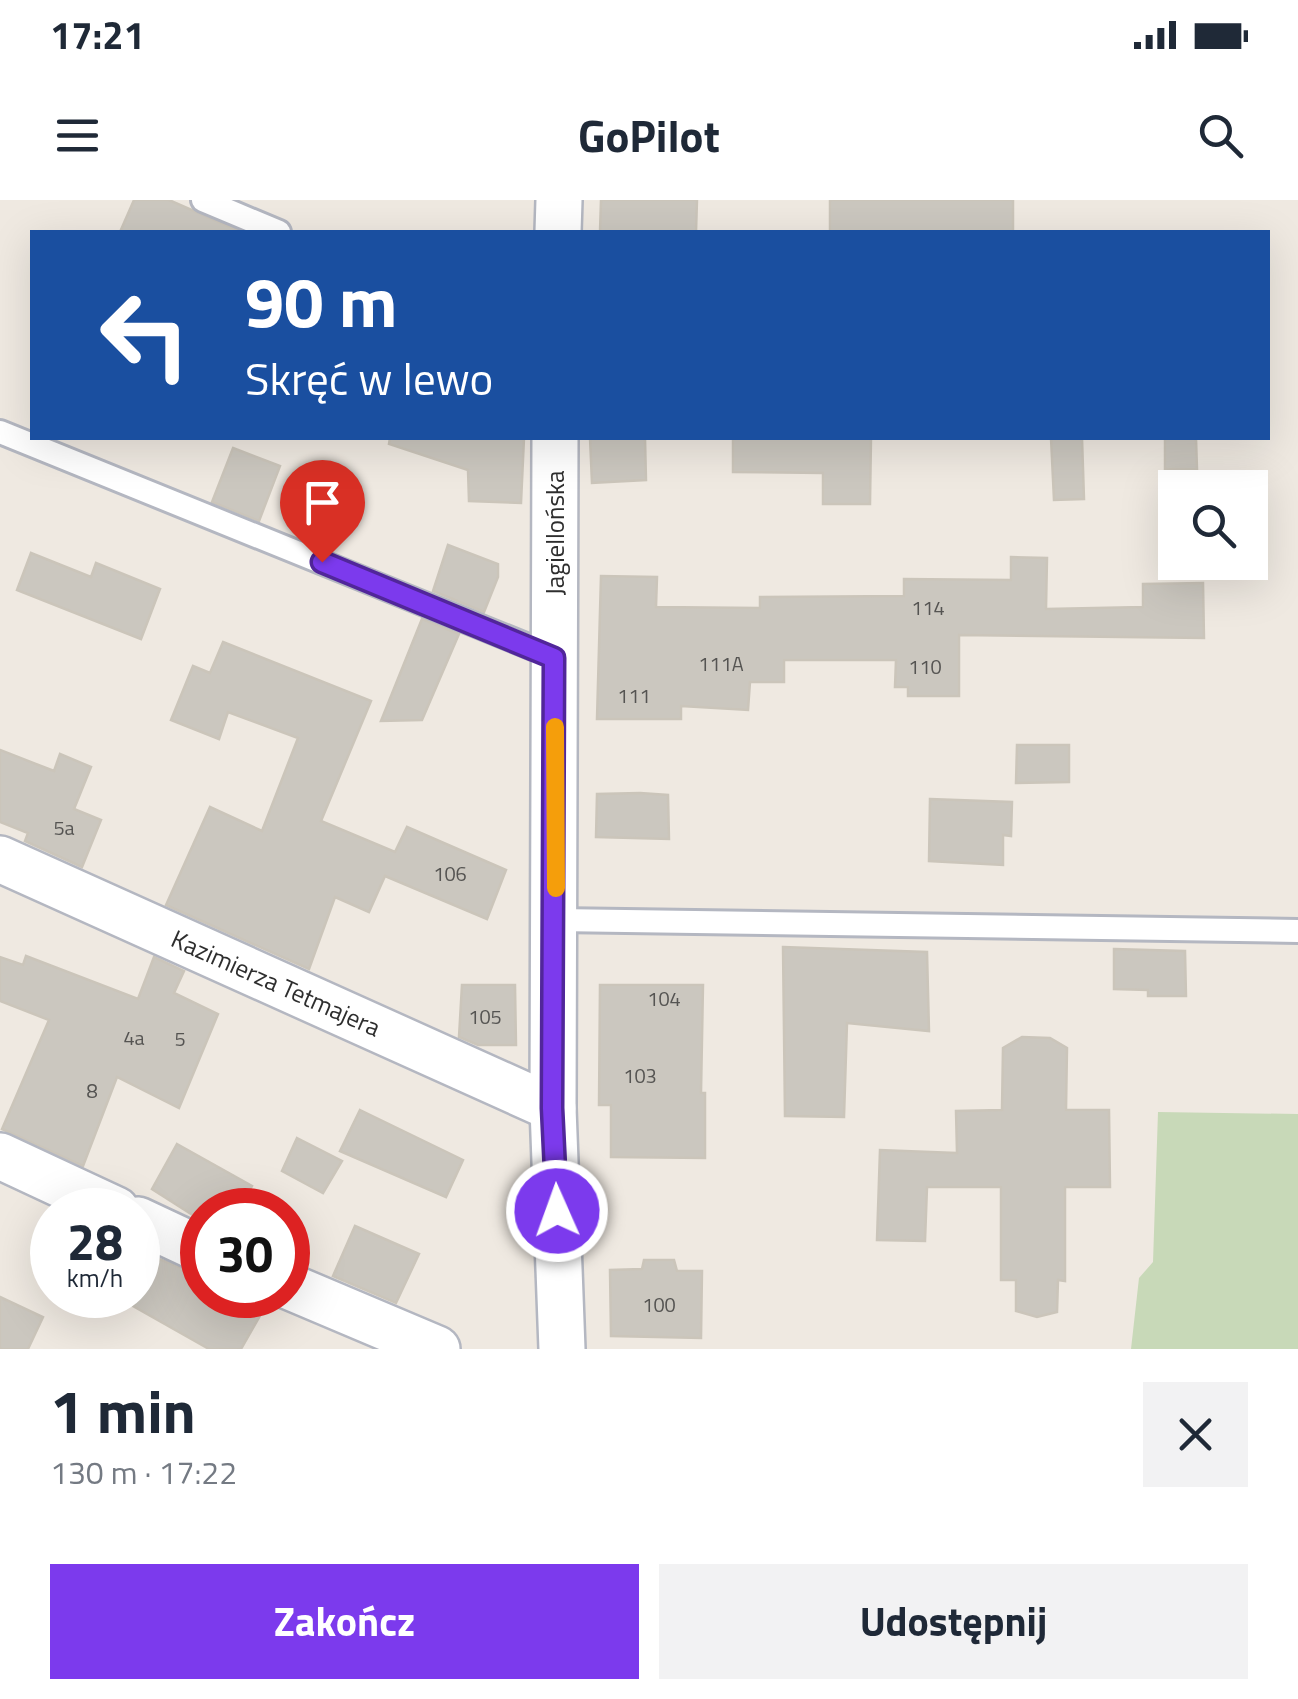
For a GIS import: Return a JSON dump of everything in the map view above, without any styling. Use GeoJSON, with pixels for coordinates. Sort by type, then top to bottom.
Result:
{"type":"FeatureCollection","features":[{"type":"Feature","properties":{"kind":"street"},"geometry":{"type":"LineString","coordinates":[[558,230],[559,200]]}},
{"type":"Feature","properties":{"kind":"street","name":"Jagiellońska"},"geometry":{"type":"LineString","coordinates":[[555,440],[556,920],[552,1108],[562,1349]]}},
{"type":"Feature","properties":{"kind":"street","name":"Kazimierza Tetmajera"},"geometry":{"type":"LineString","coordinates":[[0,859],[552,1108]]}},
{"type":"Feature","properties":{"kind":"street"},"geometry":{"type":"LineString","coordinates":[[0,1156],[69,1188]]}},
{"type":"Feature","properties":{"kind":"street"},"geometry":{"type":"LineString","coordinates":[[310,1295],[437,1349]]}},
{"type":"Feature","properties":{"kind":"lane"},"geometry":{"type":"LineString","coordinates":[[203,200],[274,230]]}},
{"type":"Feature","properties":{"kind":"lane"},"geometry":{"type":"LineString","coordinates":[[0,432],[554,658]]}},
{"type":"Feature","properties":{"kind":"lane"},"geometry":{"type":"LineString","coordinates":[[556,920],[1298,931]]}},
{"type":"Feature","properties":{"kind":"green space"},"geometry":{"type":"Polygon","coordinates":[[[1158,1112],[1298,1114],[1298,1349],[1131,1349],[1139,1278],[1153,1262],[1158,1112]]]}},
{"type":"Feature","properties":{"kind":"building"},"geometry":{"type":"Polygon","coordinates":[[[134,200],[169,200],[237,230],[121,230],[134,200]]]}},
{"type":"Feature","properties":{"kind":"building"},"geometry":{"type":"Polygon","coordinates":[[[601,200],[697,200],[696,230],[600,230],[601,200]]]}},
{"type":"Feature","properties":{"kind":"building"},"geometry":{"type":"Polygon","coordinates":[[[830,200],[1013,200],[1013,230],[830,230],[830,200]]]}},
{"type":"Feature","properties":{"kind":"building"},"geometry":{"type":"Polygon","coordinates":[[[390,440],[524,440],[521,503],[469,501],[468,470],[389,444],[390,440]]]}},
{"type":"Feature","properties":{"kind":"building"},"geometry":{"type":"Polygon","coordinates":[[[590,440],[645,440],[646,480],[592,483],[590,440]]]}},
{"type":"Feature","properties":{"kind":"building"},"geometry":{"type":"Polygon","coordinates":[[[733,440],[871,440],[870,504],[823,504],[823,473],[733,472],[733,440]]]}},
{"type":"Feature","properties":{"kind":"building"},"geometry":{"type":"Polygon","coordinates":[[[1051,440],[1082,440],[1084,499],[1054,500],[1051,440]]]}},
{"type":"Feature","properties":{"kind":"building"},"geometry":{"type":"Polygon","coordinates":[[[1165,440],[1196,440],[1197,469],[1165,469],[1165,440]]]}},
{"type":"Feature","properties":{"kind":"building"},"geometry":{"type":"Polygon","coordinates":[[[233,448],[280,466],[259,521],[212,502],[233,448]]]}},
{"type":"Feature","properties":{"kind":"building"},"geometry":{"type":"Polygon","coordinates":[[[448,545],[498,564],[498,577],[484,612],[433,591],[448,545]]]}},
{"type":"Feature","properties":{"kind":"building"},"geometry":{"type":"Polygon","coordinates":[[[31,553],[91,577],[96,563],[160,589],[141,639],[17,590],[31,553]]]}},
{"type":"Feature","properties":{"kind":"building"},"geometry":{"type":"Polygon","coordinates":[[[1011,557],[1047,558],[1046,609],[1143,607],[1143,584],[1203,583],[1204,638],[959,635],[959,696],[908,696],[908,687],[895,687],[896,660],[784,660],[784,682],[750,682],[748,710],[681,706],[681,719],[597,719],[601,576],[657,577],[656,607],[760,608],[760,597],[904,596],[904,579],[1011,580],[1011,557]]]}},
{"type":"Feature","properties":{"kind":"building"},"geometry":{"type":"Polygon","coordinates":[[[422,619],[459,634],[422,720],[381,721],[422,619]]]}},
{"type":"Feature","properties":{"kind":"building"},"geometry":{"type":"Polygon","coordinates":[[[223,642],[371,701],[321,821],[395,852],[407,827],[506,870],[487,919],[385,876],[369,912],[335,897],[309,969],[166,905],[210,807],[262,831],[298,738],[228,712],[219,739],[171,720],[193,666],[210,673],[223,642]]]}},
{"type":"Feature","properties":{"kind":"building"},"geometry":{"type":"Polygon","coordinates":[[[1017,745],[1069,745],[1069,782],[1016,783],[1017,745]]]}},
{"type":"Feature","properties":{"kind":"building"},"geometry":{"type":"Polygon","coordinates":[[[0,750],[54,771],[60,754],[91,767],[74,809],[101,820],[82,867],[25,841],[28,833],[0,822],[0,750]]]}},
{"type":"Feature","properties":{"kind":"building"},"geometry":{"type":"Polygon","coordinates":[[[597,794],[668,795],[669,839],[596,837],[597,794]]]}},
{"type":"Feature","properties":{"kind":"building"},"geometry":{"type":"Polygon","coordinates":[[[930,799],[1012,802],[1011,836],[1003,835],[1003,865],[929,861],[930,799]]]}},
{"type":"Feature","properties":{"kind":"building"},"geometry":{"type":"Polygon","coordinates":[[[783,947],[927,952],[929,1031],[847,1023],[844,1117],[785,1116],[783,947]]]}},
{"type":"Feature","properties":{"kind":"building"},"geometry":{"type":"Polygon","coordinates":[[[1114,949],[1185,951],[1186,996],[1148,996],[1148,990],[1114,989],[1114,949]]]}},
{"type":"Feature","properties":{"kind":"building"},"geometry":{"type":"Polygon","coordinates":[[[26,956],[138,999],[154,957],[184,971],[174,993],[218,1014],[179,1108],[117,1077],[83,1166],[2,1129],[49,1020],[0,1001],[0,957],[23,965],[26,956]]]}},
{"type":"Feature","properties":{"kind":"building"},"geometry":{"type":"Polygon","coordinates":[[[462,985],[515,985],[516,1045],[478,1045],[459,1037],[462,985]]]}},
{"type":"Feature","properties":{"kind":"building"},"geometry":{"type":"Polygon","coordinates":[[[600,985],[703,985],[701,1093],[705,1093],[705,1158],[611,1157],[611,1105],[599,1105],[600,985]]]}},
{"type":"Feature","properties":{"kind":"building"},"geometry":{"type":"Polygon","coordinates":[[[1022,1037],[1050,1038],[1067,1048],[1066,1110],[1109,1110],[1110,1187],[1065,1187],[1065,1281],[1058,1280],[1057,1312],[1037,1317],[1016,1311],[1016,1280],[1001,1280],[1001,1187],[927,1187],[925,1241],[877,1240],[880,1150],[957,1153],[956,1111],[1002,1110],[1003,1048],[1022,1037]]]}},
{"type":"Feature","properties":{"kind":"building"},"geometry":{"type":"Polygon","coordinates":[[[360,1110],[463,1160],[446,1197],[340,1151],[360,1110]]]}},
{"type":"Feature","properties":{"kind":"building"},"geometry":{"type":"Polygon","coordinates":[[[297,1138],[342,1161],[323,1193],[282,1171],[297,1138]]]}},
{"type":"Feature","properties":{"kind":"building"},"geometry":{"type":"Polygon","coordinates":[[[177,1144],[252,1186],[180,1188],[180,1207],[160,1194],[160,1188],[153,1188],[177,1144]]]}},
{"type":"Feature","properties":{"kind":"building"},"geometry":{"type":"Polygon","coordinates":[[[355,1226],[419,1254],[396,1303],[333,1276],[355,1226]]]}},
{"type":"Feature","properties":{"kind":"building"},"geometry":{"type":"Polygon","coordinates":[[[160,1259],[180,1267],[180,1318],[259,1318],[241,1349],[209,1349],[154,1318],[160,1318],[160,1259]]]}},
{"type":"Feature","properties":{"kind":"building"},"geometry":{"type":"Polygon","coordinates":[[[644,1260],[674,1260],[677,1271],[702,1271],[701,1338],[611,1336],[610,1270],[642,1269],[644,1260]]]}},
{"type":"Feature","properties":{"kind":"building"},"geometry":{"type":"Polygon","coordinates":[[[0,1297],[30,1311],[30,1318],[43,1318],[28,1349],[0,1349],[0,1297]]]}},
{"type":"Feature","properties":{"kind":"slow traffic"},"geometry":{"type":"LineString","coordinates":[[555,727],[556,888]]}},
{"type":"Feature","properties":{"kind":"route"},"geometry":{"type":"LineString","coordinates":[[322,562],[554,658],[556,920],[552,1108],[557,1211]]}}]}
